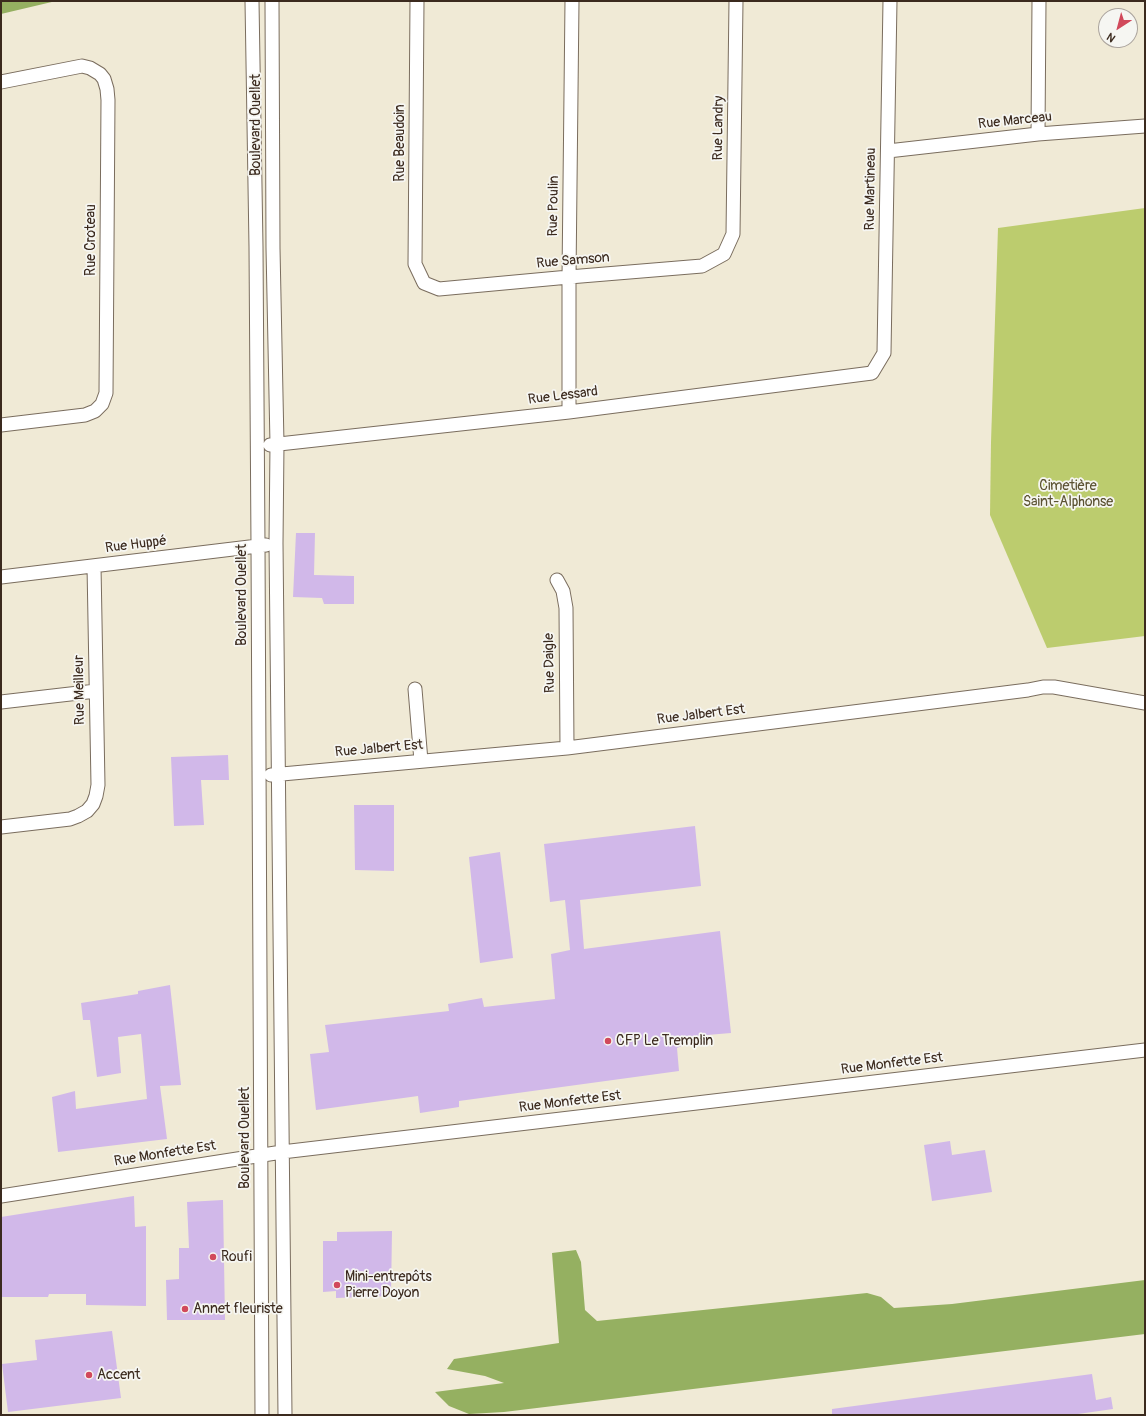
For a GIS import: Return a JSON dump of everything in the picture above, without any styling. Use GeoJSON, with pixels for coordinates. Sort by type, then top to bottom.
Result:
{"type":"FeatureCollection","features":[{"type":"Feature","properties":{"kind":"street","name":"Boulevard Ouellet"},"geometry":{"type":"LineString","coordinates":[[252,1],[256,247],[262,1415]]}},
{"type":"Feature","properties":{"kind":"street","name":"Boulevard Ouellet"},"geometry":{"type":"LineString","coordinates":[[272,1],[273,248],[277,444],[276,543],[285,1415]]}},
{"type":"Feature","properties":{"kind":"street","name":"Rue Beaudoin"},"geometry":{"type":"LineString","coordinates":[[417,1],[416,264],[424,283]]}},
{"type":"Feature","properties":{"kind":"street","name":"Rue Poulin"},"geometry":{"type":"LineString","coordinates":[[569,412],[572,1]]}},
{"type":"Feature","properties":{"kind":"street","name":"Rue Landry"},"geometry":{"type":"LineString","coordinates":[[724,254],[733,234],[736,1]]}},
{"type":"Feature","properties":{"kind":"street","name":"Rue Martineau"},"geometry":{"type":"LineString","coordinates":[[872,373],[884,352],[890,1]]}},
{"type":"Feature","properties":{"kind":"street"},"geometry":{"type":"LineString","coordinates":[[1038,134],[1039,1]]}},
{"type":"Feature","properties":{"kind":"street","name":"Rue Croteau"},"geometry":{"type":"LineString","coordinates":[[1,82],[82,66],[90,68],[100,74],[104,80],[107,89],[108,108],[106,393],[102,404],[95,410],[85,415],[1,426]]}},
{"type":"Feature","properties":{"kind":"street","name":"Rue Marceau"},"geometry":{"type":"LineString","coordinates":[[888,151],[1038,134],[1145,126]]}},
{"type":"Feature","properties":{"kind":"street"},"geometry":{"type":"LineString","coordinates":[[256,247],[273,248]]}},
{"type":"Feature","properties":{"kind":"street","name":"Rue Samson"},"geometry":{"type":"LineString","coordinates":[[424,283],[439,289],[702,266],[724,254]]}},
{"type":"Feature","properties":{"kind":"street","name":"Rue Lessard"},"geometry":{"type":"LineString","coordinates":[[257,446],[569,412],[872,373]]}},
{"type":"Feature","properties":{"kind":"street","name":"Rue Huppé"},"geometry":{"type":"LineString","coordinates":[[1,577],[276,543]]}},
{"type":"Feature","properties":{"kind":"street","name":"Rue Meilleur"},"geometry":{"type":"LineString","coordinates":[[1,827],[70,819],[88,811],[96,796],[98,786],[94,566]]}},
{"type":"Feature","properties":{"kind":"street","name":"Rue Daigle"},"geometry":{"type":"LineString","coordinates":[[557,580],[563,591],[566,608],[567,748]]}},
{"type":"Feature","properties":{"kind":"street","name":"Rue Jalbert Est"},"geometry":{"type":"LineString","coordinates":[[259,776],[567,748],[1043,687],[1054,687],[1145,703]]}},
{"type":"Feature","properties":{"kind":"street"},"geometry":{"type":"LineString","coordinates":[[415,689],[421,761]]}},
{"type":"Feature","properties":{"kind":"street"},"geometry":{"type":"LineString","coordinates":[[1,702],[96,691]]}},
{"type":"Feature","properties":{"kind":"street"},"geometry":{"type":"LineString","coordinates":[[260,943],[280,944]]}},
{"type":"Feature","properties":{"kind":"street","name":"Rue Monfette Est"},"geometry":{"type":"LineString","coordinates":[[1,1196],[282,1152],[1145,1050]]}},
{"type":"Feature","properties":{"kind":"street"},"geometry":{"type":"LineString","coordinates":[[261,1332],[283,1331]]}},
{"type":"Feature","properties":{"kind":"green space"},"geometry":{"type":"Polygon","coordinates":[[[1,1],[56,1],[1,14],[1,1]]]}},
{"type":"Feature","properties":{"kind":"green space","name":"Cimetière Saint-Alphonse"},"geometry":{"type":"Polygon","coordinates":[[[1145,208],[1145,636],[1047,648],[990,515],[998,228],[1145,208]]]}},
{"type":"Feature","properties":{"kind":"green space"},"geometry":{"type":"Polygon","coordinates":[[[576,1250],[581,1262],[585,1310],[597,1321],[867,1293],[881,1297],[894,1308],[952,1304],[1145,1280],[1145,1334],[504,1412],[469,1414],[449,1406],[435,1392],[504,1383],[485,1376],[447,1369],[454,1359],[559,1343],[552,1253],[576,1250]]]}},
{"type":"Feature","properties":{"kind":"building"},"geometry":{"type":"Polygon","coordinates":[[[296,533],[315,533],[314,575],[354,576],[354,604],[324,604],[322,598],[293,597],[296,533]]]}},
{"type":"Feature","properties":{"kind":"building"},"geometry":{"type":"Polygon","coordinates":[[[228,755],[229,780],[201,780],[204,825],[174,826],[171,757],[228,755]]]}},
{"type":"Feature","properties":{"kind":"building"},"geometry":{"type":"Polygon","coordinates":[[[354,805],[394,805],[394,871],[355,870],[354,805]]]}},
{"type":"Feature","properties":{"kind":"building"},"geometry":{"type":"Polygon","coordinates":[[[695,826],[701,886],[580,900],[584,949],[720,931],[731,1033],[707,1035],[677,1048],[679,1071],[459,1101],[459,1107],[420,1113],[418,1096],[316,1110],[310,1054],[329,1052],[325,1025],[449,1011],[448,1004],[482,998],[484,1007],[555,999],[551,954],[570,950],[565,900],[550,902],[544,844],[695,826]]]}},
{"type":"Feature","properties":{"kind":"building"},"geometry":{"type":"Polygon","coordinates":[[[500,852],[513,958],[480,963],[469,857],[500,852]]]}},
{"type":"Feature","properties":{"kind":"building"},"geometry":{"type":"Polygon","coordinates":[[[170,985],[181,1085],[160,1086],[167,1139],[58,1152],[52,1097],[75,1091],[76,1109],[147,1099],[141,1034],[118,1037],[121,1073],[97,1077],[90,1020],[83,1020],[81,1003],[138,994],[138,991],[170,985]]]}},
{"type":"Feature","properties":{"kind":"building"},"geometry":{"type":"Polygon","coordinates":[[[950,1141],[952,1155],[985,1150],[992,1192],[932,1201],[924,1145],[950,1141]]]}},
{"type":"Feature","properties":{"kind":"building"},"geometry":{"type":"Polygon","coordinates":[[[134,1196],[135,1227],[146,1226],[146,1306],[86,1305],[86,1294],[49,1294],[48,1297],[1,1297],[1,1217],[134,1196]]]}},
{"type":"Feature","properties":{"kind":"building"},"geometry":{"type":"Polygon","coordinates":[[[223,1200],[225,1320],[167,1320],[166,1280],[179,1279],[179,1248],[189,1248],[187,1202],[223,1200]]]}},
{"type":"Feature","properties":{"kind":"building"},"geometry":{"type":"Polygon","coordinates":[[[392,1231],[391,1296],[336,1298],[336,1291],[323,1292],[323,1241],[337,1241],[337,1232],[392,1231]]]}},
{"type":"Feature","properties":{"kind":"building"},"geometry":{"type":"Polygon","coordinates":[[[112,1331],[121,1398],[8,1412],[2,1364],[37,1360],[35,1340],[112,1331]]]}},
{"type":"Feature","properties":{"kind":"building"},"geometry":{"type":"Polygon","coordinates":[[[1092,1374],[1096,1400],[1111,1397],[1113,1409],[1078,1415],[832,1415],[832,1409],[1092,1374]]]}},
{"type":"Feature","properties":{"kind":"place","name":"CFP Le Tremplin"},"geometry":{"type":"Point","coordinates":[608,1041]}},
{"type":"Feature","properties":{"kind":"place","name":"Roufi"},"geometry":{"type":"Point","coordinates":[213,1257]}},
{"type":"Feature","properties":{"kind":"place","name":"Mini-entrepôts Pierre Doyon"},"geometry":{"type":"Point","coordinates":[337,1285]}},
{"type":"Feature","properties":{"kind":"place","name":"Annet fleuriste"},"geometry":{"type":"Point","coordinates":[185,1309]}},
{"type":"Feature","properties":{"kind":"place","name":"Accent"},"geometry":{"type":"Point","coordinates":[89,1375]}}]}
